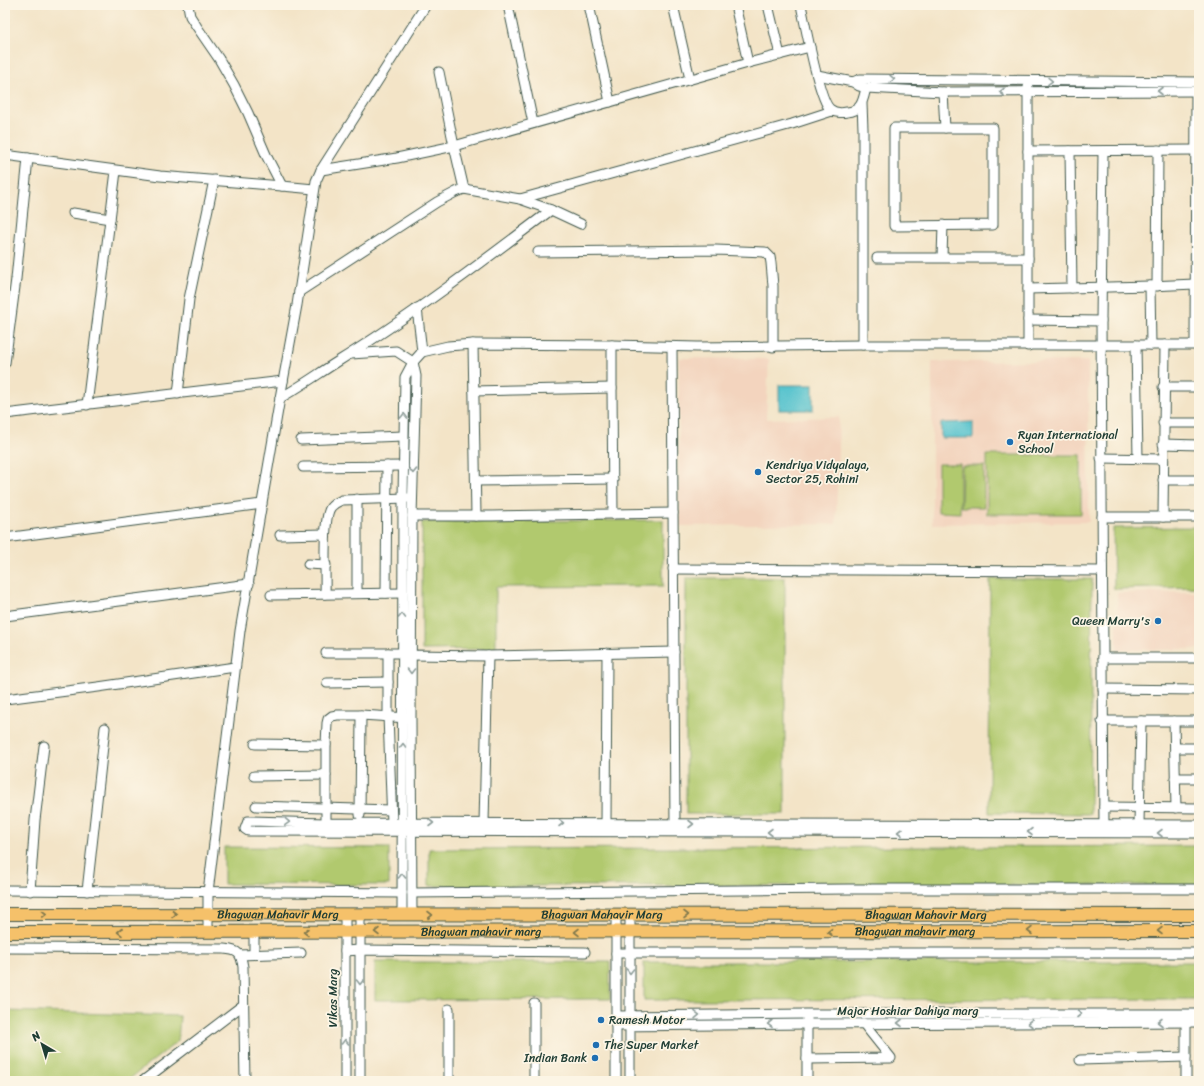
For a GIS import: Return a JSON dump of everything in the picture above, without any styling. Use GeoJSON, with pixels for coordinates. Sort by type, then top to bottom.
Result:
{"type":"FeatureCollection","features":[{"type":"Feature","properties":{"kind":"main road","name":"Bhagwan Mahavir Marg"},"geometry":{"type":"LineString","coordinates":[[5,914],[1199,916]]}},
{"type":"Feature","properties":{"kind":"main road"},"geometry":{"type":"LineString","coordinates":[[1107,915],[1108,931]]}},
{"type":"Feature","properties":{"kind":"main road","name":"Bhagwan mahavir marg"},"geometry":{"type":"LineString","coordinates":[[345,932],[1199,931]]}},
{"type":"Feature","properties":{"kind":"main road","name":"Bhagwan Mahavir Marg"},"geometry":{"type":"LineString","coordinates":[[5,932],[345,932]]}},
{"type":"Feature","properties":{"kind":"street"},"geometry":{"type":"LineString","coordinates":[[188,5],[190,16],[234,85],[282,186]]}},
{"type":"Feature","properties":{"kind":"street"},"geometry":{"type":"LineString","coordinates":[[208,932],[208,892],[235,667],[299,292],[316,181],[321,170],[426,5]]}},
{"type":"Feature","properties":{"kind":"street"},"geometry":{"type":"LineString","coordinates":[[508,5],[533,123]]}},
{"type":"Feature","properties":{"kind":"street"},"geometry":{"type":"LineString","coordinates":[[589,5],[610,102]]}},
{"type":"Feature","properties":{"kind":"street"},"geometry":{"type":"LineString","coordinates":[[673,5],[690,79]]}},
{"type":"Feature","properties":{"kind":"street"},"geometry":{"type":"LineString","coordinates":[[735,5],[748,63]]}},
{"type":"Feature","properties":{"kind":"street"},"geometry":{"type":"LineString","coordinates":[[768,5],[780,55]]}},
{"type":"Feature","properties":{"kind":"street"},"geometry":{"type":"LineString","coordinates":[[801,5],[825,104],[832,111]]}},
{"type":"Feature","properties":{"kind":"street"},"geometry":{"type":"LineString","coordinates":[[321,170],[397,158],[454,146],[690,79],[810,47]]}},
{"type":"Feature","properties":{"kind":"street"},"geometry":{"type":"LineString","coordinates":[[439,72],[464,189]]}},
{"type":"Feature","properties":{"kind":"street"},"geometry":{"type":"LineString","coordinates":[[407,654],[403,593],[405,377],[413,362],[422,352],[448,346],[473,344],[672,347],[863,345],[1197,345],[1195,284],[1197,257],[1197,91],[943,92],[866,88],[853,82],[817,75]]}},
{"type":"Feature","properties":{"kind":"street"},"geometry":{"type":"LineString","coordinates":[[853,82],[860,79],[1199,82]]}},
{"type":"Feature","properties":{"kind":"street"},"geometry":{"type":"LineString","coordinates":[[1028,346],[1029,80]]}},
{"type":"Feature","properties":{"kind":"street"},"geometry":{"type":"LineString","coordinates":[[863,345],[862,104],[866,88]]}},
{"type":"Feature","properties":{"kind":"street"},"geometry":{"type":"LineString","coordinates":[[943,92],[945,128]]}},
{"type":"Feature","properties":{"kind":"street"},"geometry":{"type":"LineString","coordinates":[[520,199],[792,124],[832,111],[854,111],[862,104]]}},
{"type":"Feature","properties":{"kind":"street"},"geometry":{"type":"LineString","coordinates":[[894,128],[993,128],[993,225],[943,225],[894,226],[894,128]]}},
{"type":"Feature","properties":{"kind":"street"},"geometry":{"type":"LineString","coordinates":[[1152,345],[1158,150]]}},
{"type":"Feature","properties":{"kind":"street"},"geometry":{"type":"LineString","coordinates":[[1028,151],[1196,150]]}},
{"type":"Feature","properties":{"kind":"street"},"geometry":{"type":"LineString","coordinates":[[1070,151],[1072,288]]}},
{"type":"Feature","properties":{"kind":"street"},"geometry":{"type":"LineString","coordinates":[[1103,151],[1101,458],[1104,829]]}},
{"type":"Feature","properties":{"kind":"street"},"geometry":{"type":"LineString","coordinates":[[5,155],[116,171],[314,190]]}},
{"type":"Feature","properties":{"kind":"street"},"geometry":{"type":"LineString","coordinates":[[5,363],[16,279],[28,158]]}},
{"type":"Feature","properties":{"kind":"street"},"geometry":{"type":"LineString","coordinates":[[87,404],[116,171]]}},
{"type":"Feature","properties":{"kind":"street"},"geometry":{"type":"LineString","coordinates":[[178,394],[188,299],[214,180]]}},
{"type":"Feature","properties":{"kind":"street"},"geometry":{"type":"LineString","coordinates":[[299,292],[437,202],[464,189],[520,199],[551,210],[581,224]]}},
{"type":"Feature","properties":{"kind":"street"},"geometry":{"type":"LineString","coordinates":[[280,398],[379,336],[551,210]]}},
{"type":"Feature","properties":{"kind":"street"},"geometry":{"type":"LineString","coordinates":[[73,213],[110,218]]}},
{"type":"Feature","properties":{"kind":"street"},"geometry":{"type":"LineString","coordinates":[[942,258],[943,225]]}},
{"type":"Feature","properties":{"kind":"street"},"geometry":{"type":"LineString","coordinates":[[538,252],[716,250],[766,252],[770,257],[772,270],[773,347]]}},
{"type":"Feature","properties":{"kind":"street"},"geometry":{"type":"LineString","coordinates":[[877,258],[1028,258]]}},
{"type":"Feature","properties":{"kind":"street"},"geometry":{"type":"LineString","coordinates":[[1028,289],[1195,284]]}},
{"type":"Feature","properties":{"kind":"street"},"geometry":{"type":"LineString","coordinates":[[417,308],[422,352]]}},
{"type":"Feature","properties":{"kind":"street"},"geometry":{"type":"LineString","coordinates":[[1028,320],[1101,320]]}},
{"type":"Feature","properties":{"kind":"street"},"geometry":{"type":"LineString","coordinates":[[473,344],[476,516]]}},
{"type":"Feature","properties":{"kind":"street"},"geometry":{"type":"LineString","coordinates":[[612,345],[613,514]]}},
{"type":"Feature","properties":{"kind":"street"},"geometry":{"type":"LineString","coordinates":[[1136,345],[1138,459]]}},
{"type":"Feature","properties":{"kind":"street"},"geometry":{"type":"LineString","coordinates":[[1163,517],[1163,387],[1165,345]]}},
{"type":"Feature","properties":{"kind":"street"},"geometry":{"type":"LineString","coordinates":[[672,347],[674,828]]}},
{"type":"Feature","properties":{"kind":"street"},"geometry":{"type":"LineString","coordinates":[[351,354],[396,351],[413,362],[416,376],[407,654],[407,827],[402,893],[407,915]]}},
{"type":"Feature","properties":{"kind":"street"},"geometry":{"type":"LineString","coordinates":[[5,414],[283,381]]}},
{"type":"Feature","properties":{"kind":"street"},"geometry":{"type":"LineString","coordinates":[[1163,387],[1199,387]]}},
{"type":"Feature","properties":{"kind":"street"},"geometry":{"type":"LineString","coordinates":[[474,391],[612,388]]}},
{"type":"Feature","properties":{"kind":"street"},"geometry":{"type":"LineString","coordinates":[[1163,423],[1199,423]]}},
{"type":"Feature","properties":{"kind":"street"},"geometry":{"type":"LineString","coordinates":[[301,440],[404,436]]}},
{"type":"Feature","properties":{"kind":"street"},"geometry":{"type":"LineString","coordinates":[[1163,444],[1199,445]]}},
{"type":"Feature","properties":{"kind":"street"},"geometry":{"type":"LineString","coordinates":[[1101,458],[1163,459]]}},
{"type":"Feature","properties":{"kind":"street"},"geometry":{"type":"LineString","coordinates":[[386,593],[387,466]]}},
{"type":"Feature","properties":{"kind":"street"},"geometry":{"type":"LineString","coordinates":[[303,467],[403,466]]}},
{"type":"Feature","properties":{"kind":"street"},"geometry":{"type":"LineString","coordinates":[[476,480],[613,479]]}},
{"type":"Feature","properties":{"kind":"street"},"geometry":{"type":"LineString","coordinates":[[1163,480],[1199,480]]}},
{"type":"Feature","properties":{"kind":"street"},"geometry":{"type":"LineString","coordinates":[[357,499],[357,593]]}},
{"type":"Feature","properties":{"kind":"street"},"geometry":{"type":"LineString","coordinates":[[325,594],[325,534],[327,514],[330,507],[342,500],[412,499]]}},
{"type":"Feature","properties":{"kind":"street"},"geometry":{"type":"LineString","coordinates":[[5,538],[262,504]]}},
{"type":"Feature","properties":{"kind":"street"},"geometry":{"type":"LineString","coordinates":[[412,516],[673,513]]}},
{"type":"Feature","properties":{"kind":"street"},"geometry":{"type":"LineString","coordinates":[[1102,517],[1199,517]]}},
{"type":"Feature","properties":{"kind":"street"},"geometry":{"type":"LineString","coordinates":[[280,535],[325,534]]}},
{"type":"Feature","properties":{"kind":"street"},"geometry":{"type":"LineString","coordinates":[[308,564],[326,565]]}},
{"type":"Feature","properties":{"kind":"street"},"geometry":{"type":"LineString","coordinates":[[673,569],[1102,572]]}},
{"type":"Feature","properties":{"kind":"street"},"geometry":{"type":"LineString","coordinates":[[5,616],[248,584]]}},
{"type":"Feature","properties":{"kind":"street"},"geometry":{"type":"LineString","coordinates":[[271,595],[403,593]]}},
{"type":"Feature","properties":{"kind":"street"},"geometry":{"type":"LineString","coordinates":[[326,653],[488,656],[674,652]]}},
{"type":"Feature","properties":{"kind":"street"},"geometry":{"type":"LineString","coordinates":[[388,653],[388,716],[392,823]]}},
{"type":"Feature","properties":{"kind":"street"},"geometry":{"type":"LineString","coordinates":[[606,824],[607,653]]}},
{"type":"Feature","properties":{"kind":"street"},"geometry":{"type":"LineString","coordinates":[[484,823],[488,656]]}},
{"type":"Feature","properties":{"kind":"street"},"geometry":{"type":"LineString","coordinates":[[1103,658],[1199,658]]}},
{"type":"Feature","properties":{"kind":"street"},"geometry":{"type":"LineString","coordinates":[[5,699],[235,667]]}},
{"type":"Feature","properties":{"kind":"street"},"geometry":{"type":"LineString","coordinates":[[327,683],[388,682]]}},
{"type":"Feature","properties":{"kind":"street"},"geometry":{"type":"LineString","coordinates":[[1103,689],[1199,690]]}},
{"type":"Feature","properties":{"kind":"street"},"geometry":{"type":"LineString","coordinates":[[326,823],[326,745],[328,719],[337,715],[407,718]]}},
{"type":"Feature","properties":{"kind":"street"},"geometry":{"type":"LineString","coordinates":[[360,823],[361,715]]}},
{"type":"Feature","properties":{"kind":"street"},"geometry":{"type":"LineString","coordinates":[[1102,721],[1199,721]]}},
{"type":"Feature","properties":{"kind":"street"},"geometry":{"type":"LineString","coordinates":[[1140,825],[1141,721]]}},
{"type":"Feature","properties":{"kind":"street"},"geometry":{"type":"LineString","coordinates":[[1174,721],[1176,808]]}},
{"type":"Feature","properties":{"kind":"street"},"geometry":{"type":"LineString","coordinates":[[87,891],[105,728]]}},
{"type":"Feature","properties":{"kind":"street"},"geometry":{"type":"LineString","coordinates":[[254,744],[326,745]]}},
{"type":"Feature","properties":{"kind":"street"},"geometry":{"type":"LineString","coordinates":[[30,890],[35,820],[44,746]]}},
{"type":"Feature","properties":{"kind":"street"},"geometry":{"type":"LineString","coordinates":[[1175,748],[1199,748]]}},
{"type":"Feature","properties":{"kind":"street"},"geometry":{"type":"LineString","coordinates":[[254,776],[326,775]]}},
{"type":"Feature","properties":{"kind":"street"},"geometry":{"type":"LineString","coordinates":[[1175,778],[1199,778]]}},
{"type":"Feature","properties":{"kind":"street"},"geometry":{"type":"LineString","coordinates":[[256,806],[391,810]]}},
{"type":"Feature","properties":{"kind":"street"},"geometry":{"type":"LineString","coordinates":[[1104,807],[1199,808]]}},
{"type":"Feature","properties":{"kind":"street"},"geometry":{"type":"LineString","coordinates":[[674,828],[606,824],[484,823],[407,827],[392,823],[248,821],[245,829],[407,827],[674,828],[1104,829],[1199,833]]}},
{"type":"Feature","properties":{"kind":"street"},"geometry":{"type":"LineString","coordinates":[[1104,829],[1140,825],[1199,825]]}},
{"type":"Feature","properties":{"kind":"street"},"geometry":{"type":"LineString","coordinates":[[407,827],[412,893],[407,915]]}},
{"type":"Feature","properties":{"kind":"street"},"geometry":{"type":"LineString","coordinates":[[412,893],[630,890],[1199,889]]}},
{"type":"Feature","properties":{"kind":"street"},"geometry":{"type":"LineString","coordinates":[[5,890],[402,893]]}},
{"type":"Feature","properties":{"kind":"street","name":"Vikas Marg"},"geometry":{"type":"LineString","coordinates":[[345,914],[345,1081]]}},
{"type":"Feature","properties":{"kind":"street"},"geometry":{"type":"LineString","coordinates":[[360,915],[360,1081]]}},
{"type":"Feature","properties":{"kind":"street"},"geometry":{"type":"LineString","coordinates":[[616,915],[616,1081]]}},
{"type":"Feature","properties":{"kind":"street"},"geometry":{"type":"LineString","coordinates":[[630,915],[630,1081]]}},
{"type":"Feature","properties":{"kind":"street"},"geometry":{"type":"LineString","coordinates":[[254,932],[254,954]]}},
{"type":"Feature","properties":{"kind":"street"},"geometry":{"type":"LineString","coordinates":[[5,948],[224,949],[232,950],[240,955],[301,953]]}},
{"type":"Feature","properties":{"kind":"street"},"geometry":{"type":"LineString","coordinates":[[345,951],[585,952]]}},
{"type":"Feature","properties":{"kind":"street"},"geometry":{"type":"LineString","coordinates":[[616,953],[1199,953]]}},
{"type":"Feature","properties":{"kind":"street"},"geometry":{"type":"LineString","coordinates":[[240,955],[243,967],[245,1081]]}},
{"type":"Feature","properties":{"kind":"street"},"geometry":{"type":"LineString","coordinates":[[534,1003],[534,1081]]}},
{"type":"Feature","properties":{"kind":"street"},"geometry":{"type":"LineString","coordinates":[[143,1081],[243,1005]]}},
{"type":"Feature","properties":{"kind":"street"},"geometry":{"type":"LineString","coordinates":[[449,1009],[450,1081]]}},
{"type":"Feature","properties":{"kind":"street","name":"Major Hoshiar Dahiya marg"},"geometry":{"type":"LineString","coordinates":[[616,1026],[807,1019],[863,1023],[1186,1018],[1199,1014]]}},
{"type":"Feature","properties":{"kind":"street","name":"Major Hoshiar Dahiya marg"},"geometry":{"type":"LineString","coordinates":[[616,1016],[807,1019],[1186,1018],[1199,1022]]}},
{"type":"Feature","properties":{"kind":"street"},"geometry":{"type":"LineString","coordinates":[[1186,1018],[1186,1081]]}},
{"type":"Feature","properties":{"kind":"street"},"geometry":{"type":"LineString","coordinates":[[807,1019],[807,1081]]}},
{"type":"Feature","properties":{"kind":"street"},"geometry":{"type":"LineString","coordinates":[[807,1059],[891,1058],[863,1023]]}},
{"type":"Feature","properties":{"kind":"street"},"geometry":{"type":"LineString","coordinates":[[1080,1060],[1186,1057]]}},
{"type":"Feature","properties":{"kind":"shaded area","name":"Kendriya Vidyalaya, Sector 25, Rohini"},"geometry":{"type":"Polygon","coordinates":[[[679,358],[769,359],[766,419],[839,417],[836,524],[679,526],[679,358]]]}},
{"type":"Feature","properties":{"kind":"shaded area","name":"Ryan International School"},"geometry":{"type":"Polygon","coordinates":[[[1088,361],[1089,522],[932,524],[932,362],[1088,361]]]}},
{"type":"Feature","properties":{"kind":"shaded area","name":"Queen Marry's"},"geometry":{"type":"Polygon","coordinates":[[[1199,592],[1199,649],[1117,650],[1117,593],[1199,592]]]}},
{"type":"Feature","properties":{"kind":"green space"},"geometry":{"type":"Polygon","coordinates":[[[987,455],[1081,455],[1081,514],[987,514],[987,455]]]}},
{"type":"Feature","properties":{"kind":"green space"},"geometry":{"type":"Polygon","coordinates":[[[938,464],[960,464],[960,513],[938,512],[938,464]]]}},
{"type":"Feature","properties":{"kind":"green space"},"geometry":{"type":"Polygon","coordinates":[[[962,466],[984,466],[984,507],[961,507],[962,466]]]}},
{"type":"Feature","properties":{"kind":"green space"},"geometry":{"type":"Polygon","coordinates":[[[663,520],[663,586],[496,587],[496,649],[422,650],[422,522],[663,520]]]}},
{"type":"Feature","properties":{"kind":"green space"},"geometry":{"type":"Polygon","coordinates":[[[1199,527],[1199,587],[1114,589],[1113,528],[1199,527]]]}},
{"type":"Feature","properties":{"kind":"green space"},"geometry":{"type":"Polygon","coordinates":[[[686,578],[785,578],[785,814],[686,814],[686,578]]]}},
{"type":"Feature","properties":{"kind":"green space"},"geometry":{"type":"Polygon","coordinates":[[[990,579],[1092,579],[1090,814],[989,813],[990,579]]]}},
{"type":"Feature","properties":{"kind":"green space"},"geometry":{"type":"Polygon","coordinates":[[[1199,846],[1199,885],[429,886],[429,849],[1199,846]]]}},
{"type":"Feature","properties":{"kind":"green space"},"geometry":{"type":"Polygon","coordinates":[[[224,847],[389,848],[389,885],[224,884],[224,847]]]}},
{"type":"Feature","properties":{"kind":"green space"},"geometry":{"type":"Polygon","coordinates":[[[375,962],[610,962],[610,999],[375,1000],[375,962]]]}},
{"type":"Feature","properties":{"kind":"green space"},"geometry":{"type":"Polygon","coordinates":[[[644,962],[1199,962],[1199,999],[644,1000],[644,962]]]}},
{"type":"Feature","properties":{"kind":"green space"},"geometry":{"type":"Polygon","coordinates":[[[5,1011],[180,1016],[178,1041],[127,1081],[5,1081],[5,1011]]]}},
{"type":"Feature","properties":{"kind":"water"},"geometry":{"type":"Polygon","coordinates":[[[779,385],[813,385],[813,410],[779,410],[779,385]]]}},
{"type":"Feature","properties":{"kind":"water"},"geometry":{"type":"Polygon","coordinates":[[[973,422],[973,438],[941,438],[941,423],[973,422]]]}},
{"type":"Feature","properties":{"kind":"place","name":"Ryan International School"},"geometry":{"type":"Point","coordinates":[1010,442]}},
{"type":"Feature","properties":{"kind":"place","name":"Kendriya Vidyalaya, Sector 25, Rohini"},"geometry":{"type":"Point","coordinates":[758,472]}},
{"type":"Feature","properties":{"kind":"place","name":"Queen Marry's"},"geometry":{"type":"Point","coordinates":[1158,621]}},
{"type":"Feature","properties":{"kind":"place","name":"Ramesh Motor"},"geometry":{"type":"Point","coordinates":[601,1020]}},
{"type":"Feature","properties":{"kind":"place","name":"The Super Market"},"geometry":{"type":"Point","coordinates":[596,1045]}},
{"type":"Feature","properties":{"kind":"place","name":"Indian Bank"},"geometry":{"type":"Point","coordinates":[595,1058]}}]}
